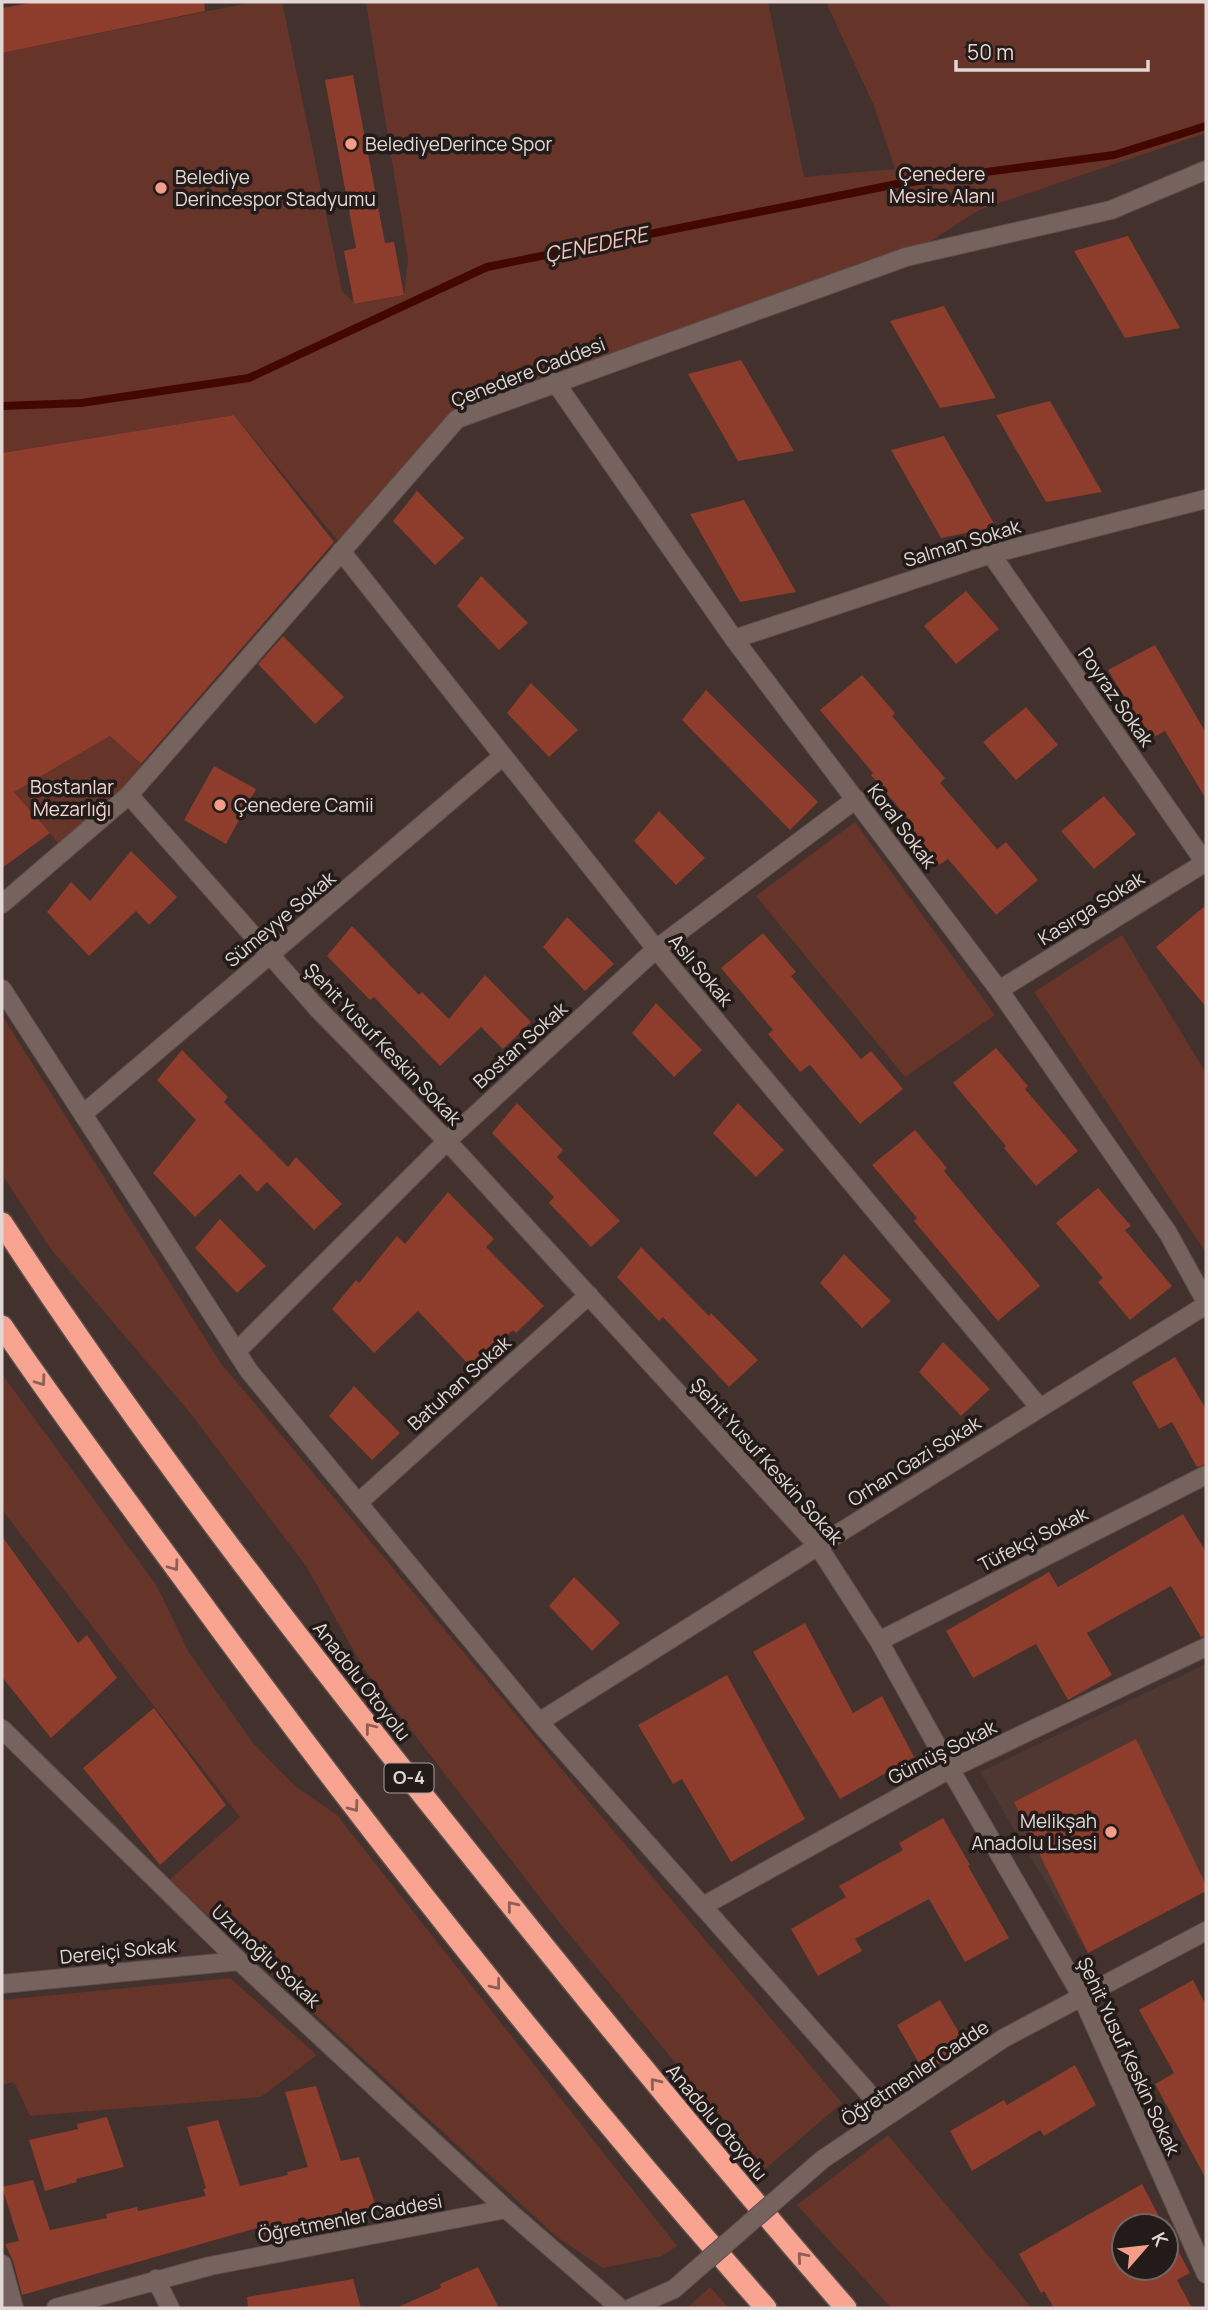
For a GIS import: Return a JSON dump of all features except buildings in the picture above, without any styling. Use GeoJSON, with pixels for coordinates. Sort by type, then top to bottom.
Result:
{"type":"FeatureCollection","features":[{"type":"Feature","properties":{"kind":"highway","name":"Anadolu Otoyolu"},"geometry":{"type":"LineString","coordinates":[[2,1223],[67,1322],[309,1650],[566,1975],[696,2134],[846,2308]]}},
{"type":"Feature","properties":{"kind":"highway"},"geometry":{"type":"LineString","coordinates":[[2,1326],[261,1686],[377,1837],[650,2176],[766,2308]]}},
{"type":"Feature","properties":{"kind":"street","name":"Çenedere Caddesi"},"geometry":{"type":"LineString","coordinates":[[2,904],[129,795],[457,419],[906,257],[1111,210],[1206,170]]}},
{"type":"Feature","properties":{"kind":"street","name":"Koral Sokak"},"geometry":{"type":"LineString","coordinates":[[555,382],[734,639],[999,990],[1168,1233],[1206,1303]]}},
{"type":"Feature","properties":{"kind":"street","name":"Salman Sokak"},"geometry":{"type":"LineString","coordinates":[[734,639],[991,554],[1206,499]]}},
{"type":"Feature","properties":{"kind":"street","name":"Aslı Sokak"},"geometry":{"type":"LineString","coordinates":[[341,551],[656,949],[1040,1408]]}},
{"type":"Feature","properties":{"kind":"street","name":"Poyraz Sokak"},"geometry":{"type":"LineString","coordinates":[[991,554],[1206,863]]}},
{"type":"Feature","properties":{"kind":"street","name":"Sümeyye Sokak"},"geometry":{"type":"LineString","coordinates":[[83,1114],[503,756]]}},
{"type":"Feature","properties":{"kind":"street","name":"Şehit Yusuf Keskin Sokak"},"geometry":{"type":"LineString","coordinates":[[129,795],[317,1008],[447,1141],[818,1546],[879,1641],[1082,1995],[1206,2274]]}},
{"type":"Feature","properties":{"kind":"street","name":"Bostan Sokak"},"geometry":{"type":"LineString","coordinates":[[237,1350],[447,1141],[656,949],[856,799]]}},
{"type":"Feature","properties":{"kind":"street","name":"Kasırga Sokak"},"geometry":{"type":"LineString","coordinates":[[999,990],[1206,863]]}},
{"type":"Feature","properties":{"kind":"street"},"geometry":{"type":"LineString","coordinates":[[2,989],[249,1371],[540,1722],[888,2115]]}},
{"type":"Feature","properties":{"kind":"street","name":"Batuhan Sokak"},"geometry":{"type":"LineString","coordinates":[[359,1502],[589,1295]]}},
{"type":"Feature","properties":{"kind":"street","name":"Orhan Gazi Sokak"},"geometry":{"type":"LineString","coordinates":[[540,1722],[1206,1303]]}},
{"type":"Feature","properties":{"kind":"street","name":"Tüfekçi Sokak"},"geometry":{"type":"LineString","coordinates":[[879,1641],[1206,1475]]}},
{"type":"Feature","properties":{"kind":"street","name":"Gümüş Sokak"},"geometry":{"type":"LineString","coordinates":[[703,1906],[950,1769],[1206,1647]]}},
{"type":"Feature","properties":{"kind":"street","name":"Uzunoğlu Sokak"},"geometry":{"type":"LineString","coordinates":[[4,1736],[239,1961],[506,2209]]}},
{"type":"Feature","properties":{"kind":"street","name":"Öğretmenler Cadde"},"geometry":{"type":"LineString","coordinates":[[631,2308],[674,2290],[823,2159],[1004,2038],[1206,1931]]}},
{"type":"Feature","properties":{"kind":"street","name":"Dereiçi Sokak"},"geometry":{"type":"LineString","coordinates":[[2,1984],[239,1961]]}},
{"type":"Feature","properties":{"kind":"street"},"geometry":{"type":"LineString","coordinates":[[506,2209],[620,2308]]}},
{"type":"Feature","properties":{"kind":"street","name":"Öğretmenler Caddesi"},"geometry":{"type":"LineString","coordinates":[[56,2308],[210,2266],[506,2209]]}},
{"type":"Feature","properties":{"kind":"street"},"geometry":{"type":"LineString","coordinates":[[2,2264],[14,2308]]}},
{"type":"Feature","properties":{"kind":"street"},"geometry":{"type":"LineString","coordinates":[[156,2279],[170,2308]]}},
{"type":"Feature","properties":{"kind":"shaded area","name":"Melikşah Anadolu Lisesi"},"geometry":{"type":"Polygon","coordinates":[[[1206,1664],[1206,1891],[1088,1953],[980,1772],[1206,1664]]]}},
{"type":"Feature","properties":{"kind":"green space","name":"Çenedere Mesire Alanı"},"geometry":{"type":"Polygon","coordinates":[[[253,2],[282,2],[342,291],[355,304],[404,295],[408,259],[366,2],[768,2],[804,177],[895,169],[874,106],[826,2],[1206,2],[1206,133],[979,210],[906,257],[457,419],[344,548],[234,415],[2,453],[2,53],[253,2]]]}},
{"type":"Feature","properties":{"kind":"green space","name":"Bostanlar Mezarlığı"},"geometry":{"type":"Polygon","coordinates":[[[110,736],[149,772],[64,850],[14,792],[110,736]]]}},
{"type":"Feature","properties":{"kind":"green space"},"geometry":{"type":"Polygon","coordinates":[[[855,822],[995,1015],[905,1077],[756,896],[855,822]]]}},
{"type":"Feature","properties":{"kind":"green space"},"geometry":{"type":"Polygon","coordinates":[[[1122,935],[1206,1073],[1206,1253],[1034,992],[1122,935]]]}},
{"type":"Feature","properties":{"kind":"green space"},"geometry":{"type":"Polygon","coordinates":[[[2,1015],[220,1362],[842,2103],[764,2170],[555,1917],[364,1669],[306,1566],[191,1414],[50,1248],[2,1174],[2,1015]]]}},
{"type":"Feature","properties":{"kind":"green space"},"geometry":{"type":"Polygon","coordinates":[[[2,1374],[157,1586],[188,1651],[253,1743],[295,1786],[337,1815],[677,2246],[662,2256],[603,2268],[557,2237],[169,1880],[240,1817],[2,1510],[2,1374]]]}},
{"type":"Feature","properties":{"kind":"green space"},"geometry":{"type":"Polygon","coordinates":[[[230,1978],[317,2055],[261,2097],[30,2116],[14,2082],[2,2085],[2,2000],[230,1978]]]}},
{"type":"Feature","properties":{"kind":"green space"},"geometry":{"type":"Polygon","coordinates":[[[888,2135],[1032,2308],[891,2308],[797,2205],[888,2135]]]}},
{"type":"Feature","properties":{"kind":"green space"},"geometry":{"type":"Polygon","coordinates":[[[710,2287],[729,2308],[687,2308],[710,2287]]]}},
{"type":"Feature","properties":{"kind":"waterway","name":"ÇENEDERE"},"geometry":{"type":"LineString","coordinates":[[2,406],[81,403],[249,378],[487,267],[897,184],[1114,155],[1206,126]]}},
{"type":"Feature","properties":{"kind":"place","name":"BelediyeDerince Spor"},"geometry":{"type":"Point","coordinates":[351,144]}},
{"type":"Feature","properties":{"kind":"place","name":"Belediye Derincespor Stadyumu"},"geometry":{"type":"Point","coordinates":[161,188]}},
{"type":"Feature","properties":{"kind":"place","name":"Çenedere Camii"},"geometry":{"type":"Point","coordinates":[220,805]}},
{"type":"Feature","properties":{"kind":"place","name":"Melikşah Anadolu Lisesi"},"geometry":{"type":"Point","coordinates":[1111,1832]}}]}
